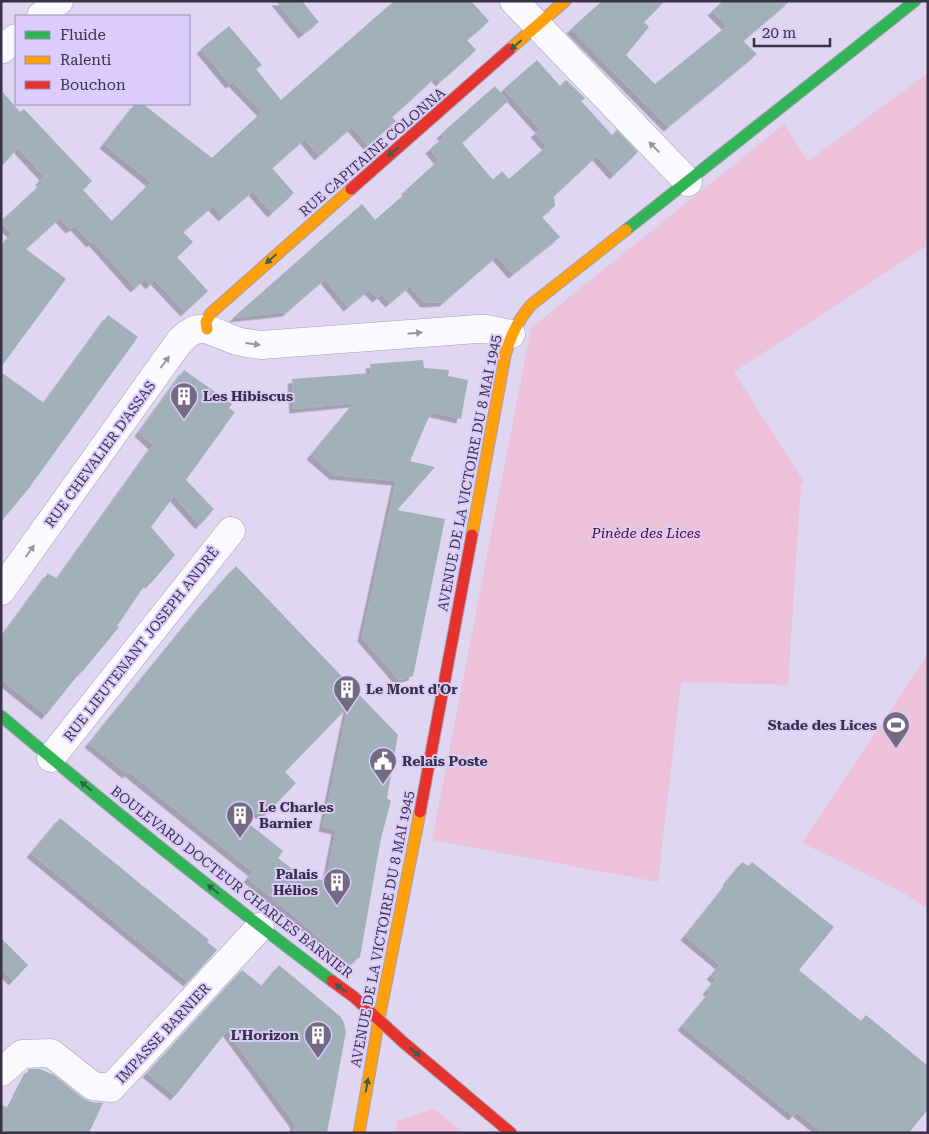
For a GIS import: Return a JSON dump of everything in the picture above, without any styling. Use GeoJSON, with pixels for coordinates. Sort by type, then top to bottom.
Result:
{"type":"FeatureCollection","features":[{"type":"Feature","properties":{"kind":"street"},"geometry":{"type":"LineString","coordinates":[[43,15],[59,1]]}},
{"type":"Feature","properties":{"kind":"street"},"geometry":{"type":"LineString","coordinates":[[514,1],[688,182]]}},
{"type":"Feature","properties":{"kind":"street","name":"RUE CAPITAINE COLONNA"},"geometry":{"type":"LineString","coordinates":[[207,329],[206,322],[210,312],[565,1]]}},
{"type":"Feature","properties":{"kind":"street","name":"AVENUE DE LA VICTOIRE DU 8 MAI 1945"},"geometry":{"type":"LineString","coordinates":[[359,1133],[505,356],[511,334],[518,320],[531,305],[915,1]]}},
{"type":"Feature","properties":{"kind":"street"},"geometry":{"type":"LineString","coordinates":[[1,50],[15,39]]}},
{"type":"Feature","properties":{"kind":"street"},"geometry":{"type":"LineString","coordinates":[[207,329],[237,341],[261,345],[471,329],[486,329],[511,334]]}},
{"type":"Feature","properties":{"kind":"street","name":"RUE CHEVALIER D'ASSAS"},"geometry":{"type":"LineString","coordinates":[[1,591],[179,342],[194,330],[207,329]]}},
{"type":"Feature","properties":{"kind":"street","name":"RUE LIEUTENANT JOSEPH ANDRÉ"},"geometry":{"type":"LineString","coordinates":[[51,758],[231,531]]}},
{"type":"Feature","properties":{"kind":"street","name":"BOULEVARD DOCTEUR CHARLES BARNIER"},"geometry":{"type":"LineString","coordinates":[[1,716],[260,927],[354,997],[403,1042],[511,1133]]}},
{"type":"Feature","properties":{"kind":"street","name":"IMPASSE BARNIER"},"geometry":{"type":"LineString","coordinates":[[1,1072],[22,1054],[51,1054],[93,1086],[111,1088],[260,927]]}},
{"type":"Feature","properties":{"kind":"green space","name":"Pinède des Lices"},"geometry":{"type":"Polygon","coordinates":[[[928,73],[928,245],[734,372],[804,482],[801,485],[788,685],[681,682],[658,882],[432,840],[531,328],[784,124],[808,161],[928,73]]]}},
{"type":"Feature","properties":{"kind":"green space","name":"Stade des Lices"},"geometry":{"type":"Polygon","coordinates":[[[928,654],[928,909],[905,894],[802,843],[928,654]]]}},
{"type":"Feature","properties":{"kind":"green space"},"geometry":{"type":"Polygon","coordinates":[[[434,1109],[464,1133],[395,1133],[397,1121],[434,1109]]]}},
{"type":"Feature","properties":{"kind":"building"},"geometry":{"type":"Polygon","coordinates":[[[276,1],[302,1],[319,22],[303,34],[276,1]]]}},
{"type":"Feature","properties":{"kind":"building"},"geometry":{"type":"Polygon","coordinates":[[[394,1],[471,1],[489,21],[467,40],[476,50],[440,82],[436,77],[392,117],[396,121],[368,145],[352,127],[319,156],[305,139],[272,168],[294,193],[272,213],[253,191],[223,217],[213,206],[183,232],[193,242],[177,257],[208,291],[185,312],[155,280],[150,285],[145,279],[135,288],[93,241],[91,243],[75,226],[70,229],[60,218],[26,249],[66,279],[1,367],[1,246],[12,233],[1,221],[42,183],[40,181],[44,176],[18,148],[1,167],[1,90],[20,112],[24,109],[92,181],[83,190],[112,221],[151,182],[104,144],[134,105],[144,105],[212,158],[262,112],[233,82],[230,84],[201,49],[229,26],[262,65],[256,69],[281,100],[394,1]]]}},
{"type":"Feature","properties":{"kind":"building"},"geometry":{"type":"Polygon","coordinates":[[[602,1],[665,1],[644,22],[649,27],[626,55],[655,84],[727,26],[712,11],[723,1],[790,1],[743,41],[757,54],[668,127],[571,29],[602,1]]]}},
{"type":"Feature","properties":{"kind":"building"},"geometry":{"type":"Polygon","coordinates":[[[537,60],[560,86],[566,80],[585,98],[581,101],[612,135],[617,130],[638,152],[614,175],[597,156],[554,196],[555,206],[542,217],[560,237],[513,274],[497,256],[444,302],[425,303],[410,286],[390,303],[382,294],[377,298],[369,290],[348,307],[325,279],[287,312],[233,318],[362,204],[375,220],[407,192],[406,190],[439,160],[430,149],[444,137],[441,134],[495,86],[508,101],[462,143],[493,180],[502,171],[509,179],[547,146],[535,133],[540,129],[504,89],[537,60]]]}},
{"type":"Feature","properties":{"kind":"building"},"geometry":{"type":"Polygon","coordinates":[[[108,315],[138,337],[29,488],[1,522],[1,372],[44,403],[108,315]]]}},
{"type":"Feature","properties":{"kind":"building"},"geometry":{"type":"Polygon","coordinates":[[[423,360],[424,368],[449,370],[448,376],[468,380],[461,419],[431,412],[410,461],[435,467],[397,510],[445,519],[413,676],[399,680],[362,637],[396,481],[334,475],[311,455],[354,403],[294,409],[292,379],[371,373],[370,364],[423,360]]]}},
{"type":"Feature","properties":{"kind":"building"},"geometry":{"type":"Polygon","coordinates":[[[184,370],[232,404],[229,408],[235,412],[186,480],[214,509],[200,525],[174,496],[151,527],[175,555],[150,584],[147,582],[117,626],[119,627],[46,715],[1,679],[1,637],[48,573],[57,579],[153,445],[139,432],[184,370]]]}},
{"type":"Feature","properties":{"kind":"building"},"geometry":{"type":"Polygon","coordinates":[[[236,566],[398,735],[387,798],[391,801],[381,838],[360,957],[349,964],[248,878],[253,872],[129,772],[127,774],[89,743],[203,603],[236,566]],[[348,707],[285,772],[296,783],[265,815],[228,807],[283,851],[278,858],[301,876],[326,881],[336,830],[323,827],[348,707]]]}},
{"type":"Feature","properties":{"kind":"building"},"geometry":{"type":"Polygon","coordinates":[[[60,818],[209,940],[207,942],[217,950],[188,982],[31,853],[60,818]]]}},
{"type":"Feature","properties":{"kind":"building"},"geometry":{"type":"Polygon","coordinates":[[[742,862],[748,866],[752,862],[834,927],[799,970],[861,1021],[866,1015],[928,1066],[928,1109],[909,1133],[823,1133],[797,1112],[793,1116],[682,1026],[710,992],[707,990],[716,979],[711,975],[720,965],[685,936],[742,862]]]}},
{"type":"Feature","properties":{"kind":"building"},"geometry":{"type":"Polygon","coordinates":[[[1,938],[28,965],[13,981],[1,968],[1,938]]]}},
{"type":"Feature","properties":{"kind":"building"},"geometry":{"type":"Polygon","coordinates":[[[279,965],[341,1017],[344,1023],[346,1032],[327,1133],[293,1133],[295,1124],[227,1031],[175,1096],[147,1073],[242,970],[262,986],[279,965]]]}},
{"type":"Feature","properties":{"kind":"building"},"geometry":{"type":"Polygon","coordinates":[[[29,1069],[40,1069],[54,1075],[84,1099],[103,1103],[89,1133],[1,1133],[1,1105],[9,1108],[29,1069]]]}},
{"type":"Feature","properties":{"kind":"traffic: fast"},"geometry":{"type":"LineString","coordinates":[[626,230],[915,1]]}},
{"type":"Feature","properties":{"kind":"traffic: fast"},"geometry":{"type":"LineString","coordinates":[[1,716],[165,851],[332,981]]}},
{"type":"Feature","properties":{"kind":"traffic: slow"},"geometry":{"type":"LineString","coordinates":[[510,49],[565,1]]}},
{"type":"Feature","properties":{"kind":"traffic: slow"},"geometry":{"type":"LineString","coordinates":[[207,329],[206,322],[211,313],[351,189]]}},
{"type":"Feature","properties":{"kind":"traffic: slow"},"geometry":{"type":"LineString","coordinates":[[472,535],[505,356],[515,329],[531,305],[626,230]]}},
{"type":"Feature","properties":{"kind":"traffic: slow"},"geometry":{"type":"LineString","coordinates":[[359,1133],[379,1019],[420,812]]}},
{"type":"Feature","properties":{"kind":"traffic: jam"},"geometry":{"type":"LineString","coordinates":[[351,189],[510,49]]}},
{"type":"Feature","properties":{"kind":"traffic: jam"},"geometry":{"type":"LineString","coordinates":[[420,812],[472,535]]}},
{"type":"Feature","properties":{"kind":"traffic: jam"},"geometry":{"type":"LineString","coordinates":[[332,981],[354,997],[403,1042],[511,1133]]}},
{"type":"Feature","properties":{"kind":"place","name":"Les Hibiscus"},"geometry":{"type":"Point","coordinates":[184,420]}},
{"type":"Feature","properties":{"kind":"place","name":"Le Mont d'Or"},"geometry":{"type":"Point","coordinates":[347,713]}},
{"type":"Feature","properties":{"kind":"place","name":"Stade des Lices"},"geometry":{"type":"Point","coordinates":[896,749]}},
{"type":"Feature","properties":{"kind":"place","name":"Relais Poste"},"geometry":{"type":"Point","coordinates":[383,785]}},
{"type":"Feature","properties":{"kind":"place","name":"Le Charles Barnier"},"geometry":{"type":"Point","coordinates":[240,839]}},
{"type":"Feature","properties":{"kind":"place","name":"Palais Hélios"},"geometry":{"type":"Point","coordinates":[337,906]}},
{"type":"Feature","properties":{"kind":"place","name":"L'Horizon"},"geometry":{"type":"Point","coordinates":[318,1059]}}]}
